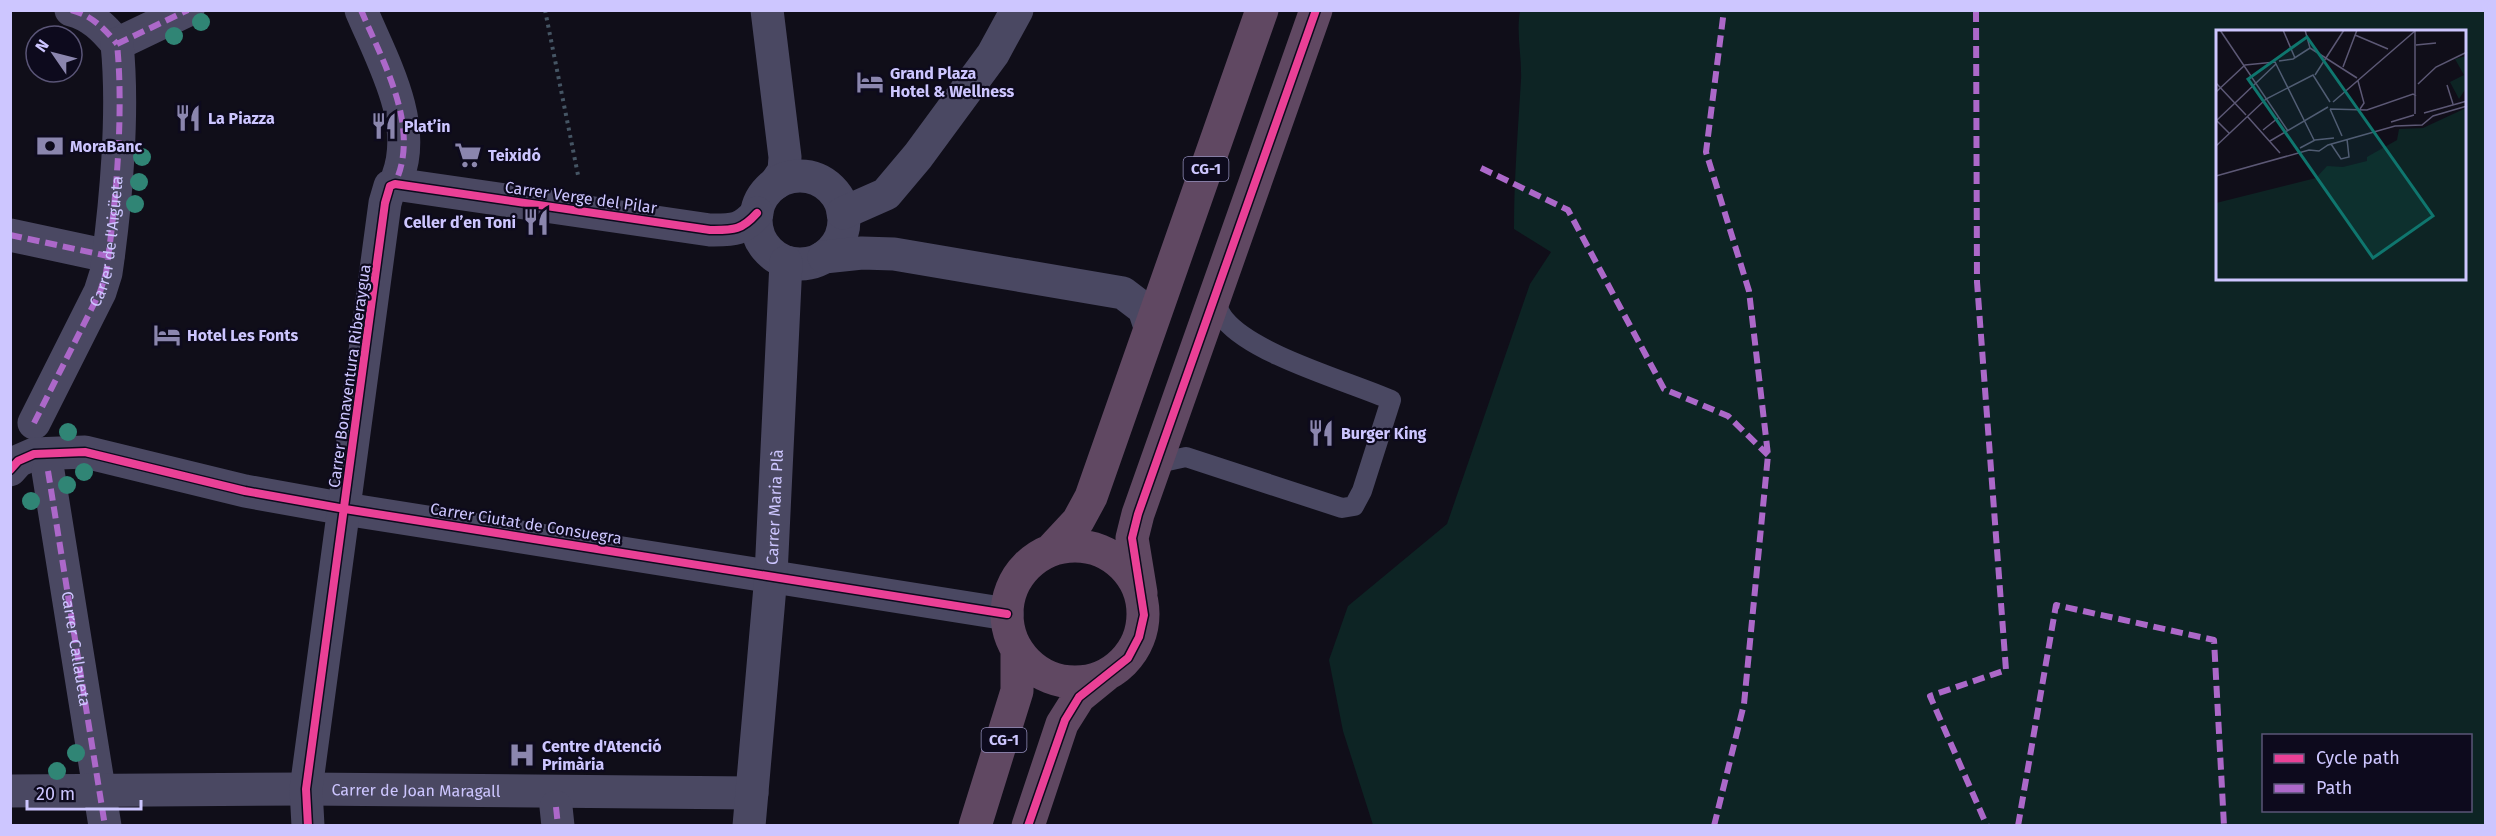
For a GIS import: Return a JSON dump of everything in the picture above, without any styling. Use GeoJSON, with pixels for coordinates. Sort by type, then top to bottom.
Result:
{"type":"FeatureCollection","features":[{"type":"Feature","properties":{"kind":"highway","name":"CG-1"},"geometry":{"type":"LineString","coordinates":[[1051,550],[1078,521],[1091,497],[1262,10]]}},
{"type":"Feature","properties":{"kind":"highway","name":"CG-1"},"geometry":{"type":"LineString","coordinates":[[1028,825],[1062,724],[1079,697],[1118,667],[1135,647],[1143,626],[1141,593],[1132,538],[1151,474],[1316,10]]}},
{"type":"Feature","properties":{"kind":"highway","name":"CG-1"},"geometry":{"type":"LineString","coordinates":[[975,825],[1017,691],[1017,651],[1010,633],[1007,614],[1009,598],[1024,568],[1036,557],[1051,550],[1078,545],[1105,552],[1127,569],[1141,593]]}},
{"type":"Feature","properties":{"kind":"highway"},"geometry":{"type":"LineString","coordinates":[[1017,651],[1042,674],[1058,680],[1091,680],[1106,675]]}},
{"type":"Feature","properties":{"kind":"street"},"geometry":{"type":"LineString","coordinates":[[71,10],[84,13],[104,29],[117,44],[188,10]]}},
{"type":"Feature","properties":{"kind":"street","name":"Carrer Bonaventura Riberaygua"},"geometry":{"type":"LineString","coordinates":[[308,825],[306,789],[387,191],[396,180],[405,156],[402,122],[392,82],[361,10]]}},
{"type":"Feature","properties":{"kind":"street"},"geometry":{"type":"LineString","coordinates":[[767,10],[785,157],[784,171],[765,193],[757,213],[758,233],[764,246],[774,256],[786,262],[813,262],[824,257],[862,253],[894,254],[1123,293],[1144,309],[1150,327]]}},
{"type":"Feature","properties":{"kind":"street"},"geometry":{"type":"LineString","coordinates":[[843,213],[886,194],[918,156],[993,54],[1017,10]]}},
{"type":"Feature","properties":{"kind":"street","name":"Carrer de l'Aigüeta"},"geometry":{"type":"LineString","coordinates":[[42,449],[100,292],[108,256],[118,131],[117,44]]}},
{"type":"Feature","properties":{"kind":"street"},"geometry":{"type":"LineString","coordinates":[[775,184],[787,178],[813,178],[834,193],[843,213],[841,236],[824,257]]}},
{"type":"Feature","properties":{"kind":"street","name":"Carrer Verge del Pilar"},"geometry":{"type":"LineString","coordinates":[[396,180],[710,230],[734,230],[746,225],[757,213]]}},
{"type":"Feature","properties":{"kind":"street"},"geometry":{"type":"LineString","coordinates":[[10,235],[108,256]]}},
{"type":"Feature","properties":{"kind":"street","name":"Carrer Maria Plà"},"geometry":{"type":"LineString","coordinates":[[749,825],[771,575],[786,262]]}},
{"type":"Feature","properties":{"kind":"street"},"geometry":{"type":"LineString","coordinates":[[10,470],[18,461],[42,449]]}},
{"type":"Feature","properties":{"kind":"street","name":"Carrer Ciutat de Consuegra"},"geometry":{"type":"LineString","coordinates":[[42,449],[85,452],[245,491],[345,509],[1007,614]]}},
{"type":"Feature","properties":{"kind":"street","name":"Carrer Callaueta"},"geometry":{"type":"LineString","coordinates":[[42,449],[105,825]]}},
{"type":"Feature","properties":{"kind":"street","name":"Carrer de Joan Maragall"},"geometry":{"type":"LineString","coordinates":[[10,791],[100,788],[752,793]]}},
{"type":"Feature","properties":{"kind":"lane"},"geometry":{"type":"LineString","coordinates":[[1151,474],[1163,462],[1180,456],[1342,508],[1354,506],[1362,491],[1391,400],[1299,364],[1242,336],[1224,319],[1214,300]]}},
{"type":"Feature","properties":{"kind":"path"},"geometry":{"type":"LineString","coordinates":[[545,10],[580,182]]}},
{"type":"Feature","properties":{"kind":"green space"},"geometry":{"type":"Polygon","coordinates":[[[1520,11],[2485,11],[2485,825],[1373,825],[1343,731],[1329,660],[1348,606],[1447,524],[1530,284],[1551,252],[1514,229],[1521,80],[1520,11]]]}},
{"type":"Feature","properties":{"kind":"marked path"},"geometry":{"type":"LineString","coordinates":[[71,10],[97,23],[117,44]]}},
{"type":"Feature","properties":{"kind":"marked path"},"geometry":{"type":"LineString","coordinates":[[117,44],[188,10]]}},
{"type":"Feature","properties":{"kind":"marked path"},"geometry":{"type":"LineString","coordinates":[[361,10],[387,70],[401,113],[404,134],[403,155],[398,176]]}},
{"type":"Feature","properties":{"kind":"marked path"},"geometry":{"type":"LineString","coordinates":[[1714,826],[1744,704],[1768,455],[1749,291],[1706,152],[1724,10]]}},
{"type":"Feature","properties":{"kind":"marked path"},"geometry":{"type":"LineString","coordinates":[[1976,10],[1977,282],[2006,670],[1930,696],[1987,826]]}},
{"type":"Feature","properties":{"kind":"marked path"},"geometry":{"type":"LineString","coordinates":[[34,423],[100,292],[106,273],[118,158],[120,99],[117,44]]}},
{"type":"Feature","properties":{"kind":"marked path"},"geometry":{"type":"LineString","coordinates":[[1481,168],[1568,210],[1664,389],[1728,416],[1768,455]]}},
{"type":"Feature","properties":{"kind":"marked path"},"geometry":{"type":"LineString","coordinates":[[10,235],[108,256]]}},
{"type":"Feature","properties":{"kind":"marked path"},"geometry":{"type":"LineString","coordinates":[[48,471],[105,826]]}},
{"type":"Feature","properties":{"kind":"marked path"},"geometry":{"type":"LineString","coordinates":[[2018,826],[2056,605],[2214,640],[2224,826]]}},
{"type":"Feature","properties":{"kind":"marked path"},"geometry":{"type":"LineString","coordinates":[[556,807],[558,826]]}},
{"type":"Feature","properties":{"kind":"cycle path"},"geometry":{"type":"LineString","coordinates":[[1028,826],[1065,720],[1079,697],[1128,658],[1139,637],[1144,615],[1132,538],[1138,514],[1316,10]]}},
{"type":"Feature","properties":{"kind":"cycle path"},"geometry":{"type":"LineString","coordinates":[[308,826],[306,789],[385,203],[390,186],[395,184],[710,230],[736,228],[757,213]]}},
{"type":"Feature","properties":{"kind":"cycle path"},"geometry":{"type":"LineString","coordinates":[[10,470],[18,461],[34,454],[85,452],[245,491],[345,509],[1007,614]]}},
{"type":"Feature","properties":{"kind":"place","name":"Grand Plaza Hotel & Wellness"},"geometry":{"type":"Point","coordinates":[870,82]}},
{"type":"Feature","properties":{"kind":"place","name":"La Piazza"},"geometry":{"type":"Point","coordinates":[188,118]}},
{"type":"Feature","properties":{"kind":"place","name":"Plat’in"},"geometry":{"type":"Point","coordinates":[384,126]}},
{"type":"Feature","properties":{"kind":"place","name":"MoraBanc"},"geometry":{"type":"Point","coordinates":[50,146]}},
{"type":"Feature","properties":{"kind":"place","name":"Teixidó"},"geometry":{"type":"Point","coordinates":[468,155]}},
{"type":"Feature","properties":{"kind":"place","name":"Celler d’en Toni"},"geometry":{"type":"Point","coordinates":[536,222]}},
{"type":"Feature","properties":{"kind":"place","name":"Hotel Les Fonts"},"geometry":{"type":"Point","coordinates":[167,335]}},
{"type":"Feature","properties":{"kind":"place","name":"Burger King"},"geometry":{"type":"Point","coordinates":[1321,433]}},
{"type":"Feature","properties":{"kind":"place","name":"Centre d'Atenció Primària"},"geometry":{"type":"Point","coordinates":[522,755]}}]}
